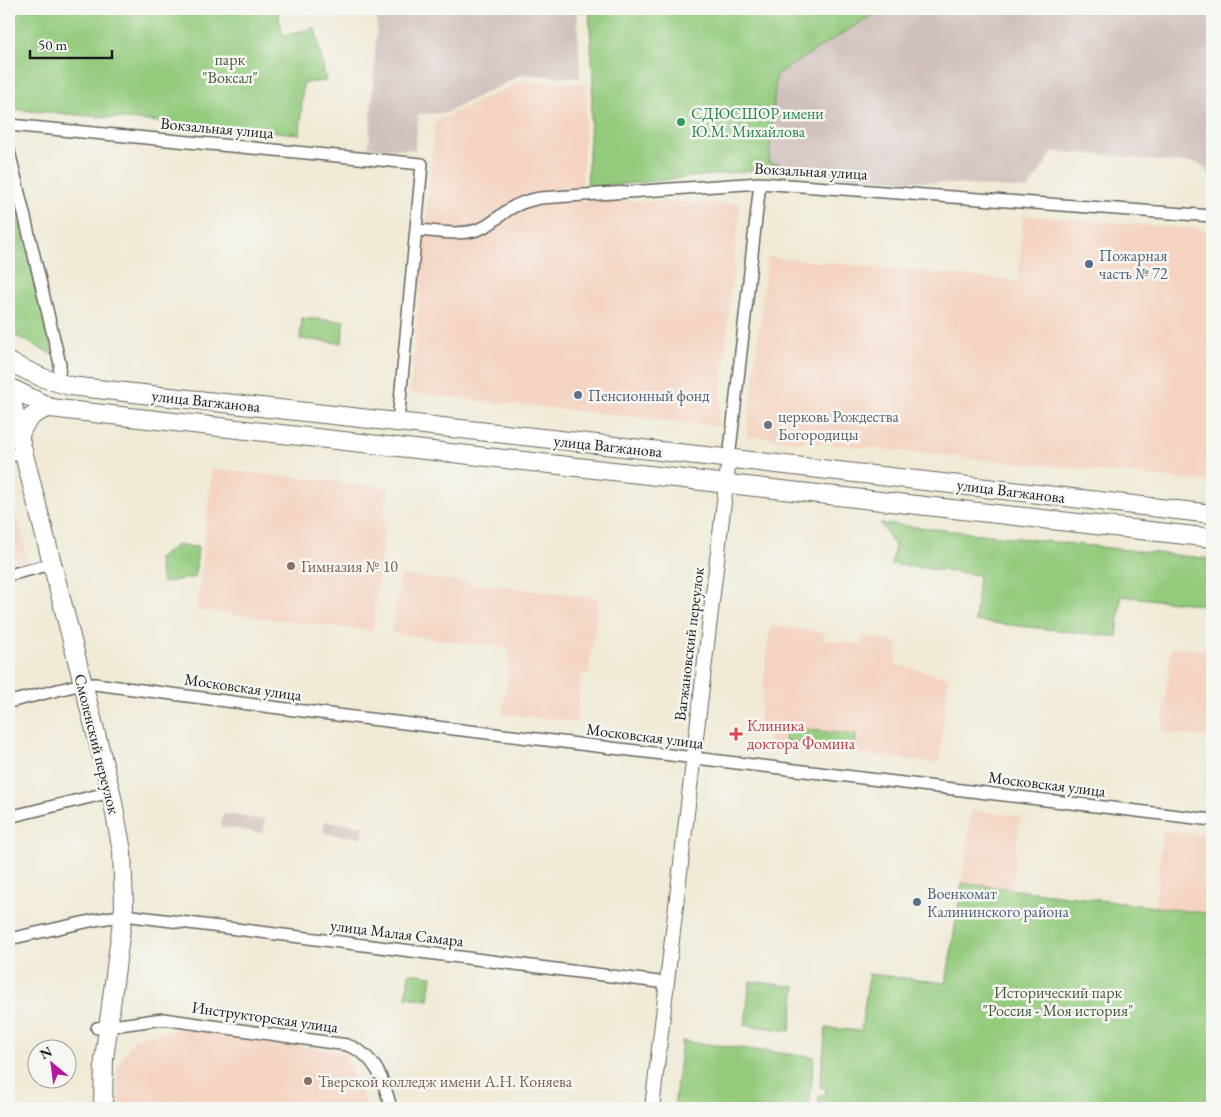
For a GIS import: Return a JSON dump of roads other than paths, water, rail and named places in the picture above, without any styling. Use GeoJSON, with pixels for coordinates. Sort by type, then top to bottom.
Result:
{"type":"FeatureCollection","features":[{"type":"Feature","properties":{"kind":"main road","name":"улица Вагжанова"},"geometry":{"type":"LineString","coordinates":[[9,362],[28,372],[64,385],[1212,514]]}},
{"type":"Feature","properties":{"kind":"main road"},"geometry":{"type":"LineString","coordinates":[[15,410],[21,401],[27,397],[64,385]]}},
{"type":"Feature","properties":{"kind":"main road","name":"улица Вагжанова"},"geometry":{"type":"LineString","coordinates":[[9,387],[51,408],[1212,538]]}},
{"type":"Feature","properties":{"kind":"main road","name":"Смоленский переулок"},"geometry":{"type":"LineString","coordinates":[[9,387],[15,410],[13,443],[44,566],[79,686]]}},
{"type":"Feature","properties":{"kind":"main road"},"geometry":{"type":"LineString","coordinates":[[13,443],[24,424],[33,415],[51,408]]}},
{"type":"Feature","properties":{"kind":"main road","name":"Смоленский переулок"},"geometry":{"type":"LineString","coordinates":[[13,443],[106,793],[118,916],[93,1076],[93,1108]]}},
{"type":"Feature","properties":{"kind":"main road","name":"Смоленский переулок"},"geometry":{"type":"LineString","coordinates":[[102,1027],[104,1067],[103,1108]]}},
{"type":"Feature","properties":{"kind":"street","name":"Вокзальная улица"},"geometry":{"type":"LineString","coordinates":[[9,125],[422,164],[416,230],[459,233],[474,231],[490,224],[514,206],[540,198],[760,183],[1212,216]]}},
{"type":"Feature","properties":{"kind":"street"},"geometry":{"type":"LineString","coordinates":[[9,151],[64,385]]}},
{"type":"Feature","properties":{"kind":"street","name":"Вагжановский переулок"},"geometry":{"type":"LineString","coordinates":[[652,1108],[760,183]]}},
{"type":"Feature","properties":{"kind":"street"},"geometry":{"type":"LineString","coordinates":[[398,422],[416,230]]}},
{"type":"Feature","properties":{"kind":"street"},"geometry":{"type":"LineString","coordinates":[[9,574],[44,566]]}},
{"type":"Feature","properties":{"kind":"street","name":"Московская улица"},"geometry":{"type":"LineString","coordinates":[[9,702],[95,684],[222,702],[1212,820]]}},
{"type":"Feature","properties":{"kind":"street"},"geometry":{"type":"LineString","coordinates":[[9,817],[106,793]]}},
{"type":"Feature","properties":{"kind":"street","name":"улица Малая Самара"},"geometry":{"type":"LineString","coordinates":[[9,939],[118,916],[667,983]]}},
{"type":"Feature","properties":{"kind":"street","name":"Инструкторская улица"},"geometry":{"type":"LineString","coordinates":[[102,1027],[163,1019],[347,1045],[365,1054],[375,1066],[380,1074],[392,1108]]}},
{"type":"Feature","properties":{"kind":"place","name":"СДЮСШОР имени Ю.М. Михайлова"},"geometry":{"type":"Point","coordinates":[681,122]}},
{"type":"Feature","properties":{"kind":"place","name":"Пожарная часть № 72"},"geometry":{"type":"Point","coordinates":[1089,264]}},
{"type":"Feature","properties":{"kind":"place","name":"Пенсионный фонд"},"geometry":{"type":"Point","coordinates":[578,395]}},
{"type":"Feature","properties":{"kind":"place","name":"церковь Рождества Богородицы"},"geometry":{"type":"Point","coordinates":[768,425]}},
{"type":"Feature","properties":{"kind":"place","name":"Гимназия № 10"},"geometry":{"type":"Point","coordinates":[291,566]}},
{"type":"Feature","properties":{"kind":"place","name":"Клиника доктора Фомина"},"geometry":{"type":"Point","coordinates":[736,734]}},
{"type":"Feature","properties":{"kind":"place","name":"Военкомат Калининского района"},"geometry":{"type":"Point","coordinates":[917,902]}},
{"type":"Feature","properties":{"kind":"place","name":"Тверской колледж имени А.Н. Коняева"},"geometry":{"type":"Point","coordinates":[308,1081]}},
{"type":"Feature","properties":{"kind":"park label","name":"парк \"Воксал\""},"geometry":{"type":"Point","coordinates":[230,68]}},
{"type":"Feature","properties":{"kind":"park label","name":"Исторический парк \"Россия - Моя история\""},"geometry":{"type":"Point","coordinates":[1058,1001]}}]}
